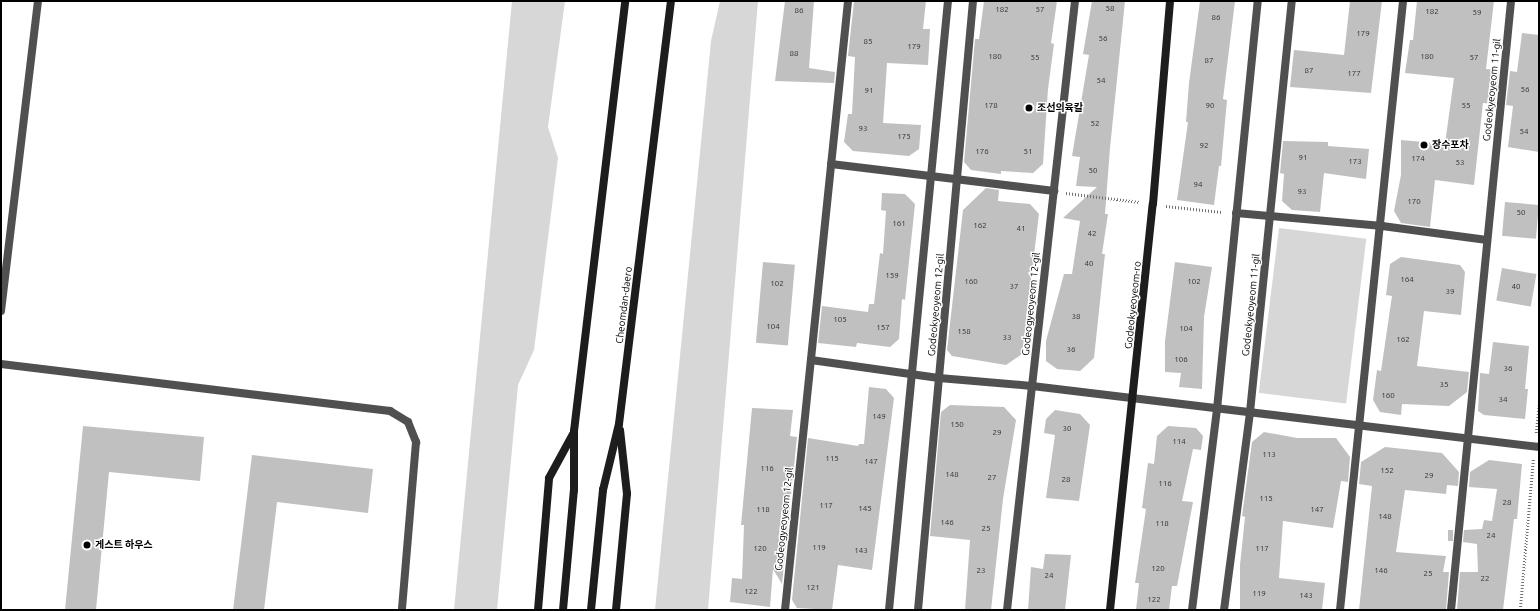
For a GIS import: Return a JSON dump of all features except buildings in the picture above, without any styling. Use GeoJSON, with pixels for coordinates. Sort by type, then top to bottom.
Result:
{"type":"FeatureCollection","features":[{"type":"Feature","properties":{"kind":"street"},"geometry":{"type":"LineString","coordinates":[[1,311],[38,1]]}},
{"type":"Feature","properties":{"kind":"street"},"geometry":{"type":"LineString","coordinates":[[563,610],[574,490],[574,431],[625,1]]}},
{"type":"Feature","properties":{"kind":"street","name":"Cheomdan-daero"},"geometry":{"type":"LineString","coordinates":[[591,610],[603,490],[619,424],[672,1]]}},
{"type":"Feature","properties":{"kind":"street","name":"Godeogyeoyeom 12-gil"},"geometry":{"type":"LineString","coordinates":[[785,610],[848,1]]}},
{"type":"Feature","properties":{"kind":"street"},"geometry":{"type":"LineString","coordinates":[[889,610],[948,1]]}},
{"type":"Feature","properties":{"kind":"street","name":"Godeokyeoyeom 12-gil"},"geometry":{"type":"LineString","coordinates":[[918,610],[973,1]]}},
{"type":"Feature","properties":{"kind":"street","name":"Godeogyeoyeom 12-gil"},"geometry":{"type":"LineString","coordinates":[[1007,610],[1075,1]]}},
{"type":"Feature","properties":{"kind":"street","name":"Godeokyeoyeom-ro"},"geometry":{"type":"LineString","coordinates":[[1110,610],[1133,398],[1170,1]]}},
{"type":"Feature","properties":{"kind":"street"},"geometry":{"type":"LineString","coordinates":[[1192,610],[1217,409],[1258,1]]}},
{"type":"Feature","properties":{"kind":"street","name":"Godeokyeoyeom 11-gil"},"geometry":{"type":"LineString","coordinates":[[1224,610],[1250,412],[1292,1]]}},
{"type":"Feature","properties":{"kind":"street"},"geometry":{"type":"LineString","coordinates":[[1340,610],[1382,226],[1403,1]]}},
{"type":"Feature","properties":{"kind":"street","name":"Godeokyeoyeom 11-gil"},"geometry":{"type":"LineString","coordinates":[[1450,610],[1511,1]]}},
{"type":"Feature","properties":{"kind":"street"},"geometry":{"type":"LineString","coordinates":[[832,164],[957,181],[1054,191]]}},
{"type":"Feature","properties":{"kind":"street"},"geometry":{"type":"LineString","coordinates":[[1236,213],[1382,226],[1487,240]]}},
{"type":"Feature","properties":{"kind":"street"},"geometry":{"type":"LineString","coordinates":[[811,360],[939,378],[1032,386],[1537,447]]}},
{"type":"Feature","properties":{"kind":"street"},"geometry":{"type":"LineString","coordinates":[[1,364],[390,411],[408,422],[416,442],[402,610]]}},
{"type":"Feature","properties":{"kind":"street"},"geometry":{"type":"LineString","coordinates":[[616,610],[627,494],[619,424]]}},
{"type":"Feature","properties":{"kind":"street"},"geometry":{"type":"LineString","coordinates":[[538,610],[549,478],[574,431]]}},
{"type":"Feature","properties":{"kind":"path"},"geometry":{"type":"LineString","coordinates":[[1520,610],[1537,447],[1539,404]]}},
{"type":"Feature","properties":{"kind":"shaded area"},"geometry":{"type":"Polygon","coordinates":[[[512,1],[565,1],[548,127],[558,158],[534,350],[518,385],[497,610],[454,610],[512,1]]]}},
{"type":"Feature","properties":{"kind":"shaded area"},"geometry":{"type":"Polygon","coordinates":[[[720,1],[758,1],[708,610],[655,610],[711,41],[720,1]]]}},
{"type":"Feature","properties":{"kind":"shaded area"},"geometry":{"type":"Polygon","coordinates":[[[1279,228],[1366,239],[1346,403],[1259,393],[1279,228]]]}},
{"type":"Feature","properties":{"kind":"place","name":"조선의육칼"},"geometry":{"type":"Point","coordinates":[1029,108]}},
{"type":"Feature","properties":{"kind":"place","name":"장수포차"},"geometry":{"type":"Point","coordinates":[1424,145]}},
{"type":"Feature","properties":{"kind":"place","name":"게스트 하우스"},"geometry":{"type":"Point","coordinates":[87,545]}}]}
